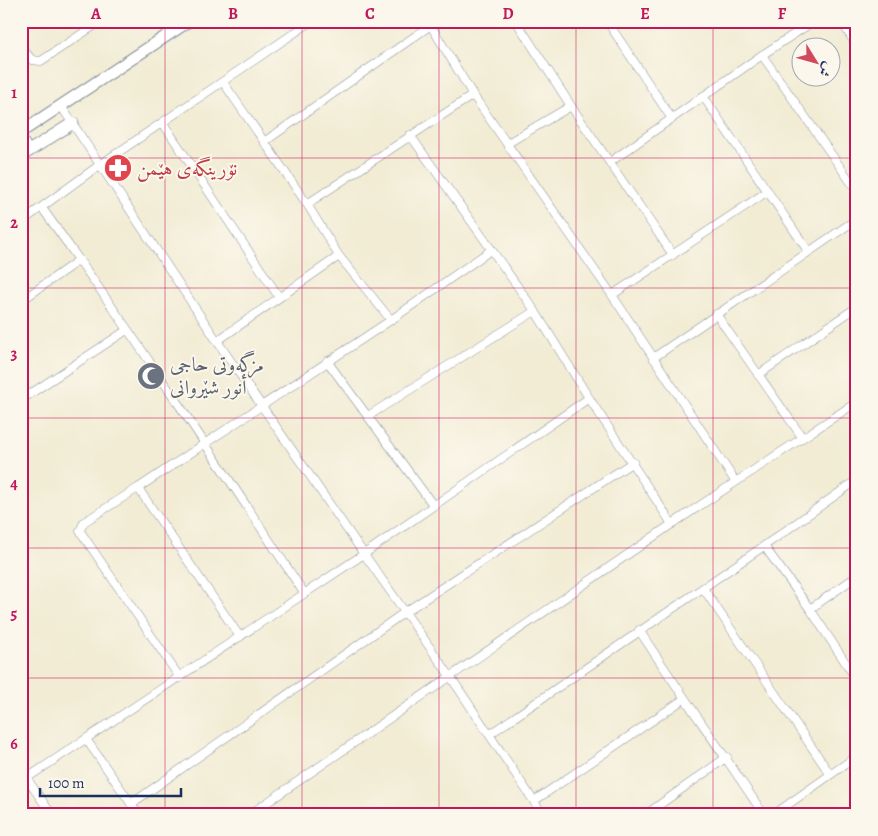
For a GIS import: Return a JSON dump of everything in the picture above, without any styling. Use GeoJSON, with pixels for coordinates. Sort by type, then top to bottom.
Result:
{"type":"FeatureCollection","features":[{"type":"Feature","properties":{"kind":"street"},"geometry":{"type":"LineString","coordinates":[[21,132],[189,21]]}},
{"type":"Feature","properties":{"kind":"street"},"geometry":{"type":"LineString","coordinates":[[21,222],[101,164],[312,21]]}},
{"type":"Feature","properties":{"kind":"street"},"geometry":{"type":"LineString","coordinates":[[516,21],[571,106],[674,255]]}},
{"type":"Feature","properties":{"kind":"street"},"geometry":{"type":"LineString","coordinates":[[607,21],[672,119]]}},
{"type":"Feature","properties":{"kind":"street"},"geometry":{"type":"LineString","coordinates":[[610,162],[762,55],[814,21]]}},
{"type":"Feature","properties":{"kind":"street"},"geometry":{"type":"LineString","coordinates":[[840,21],[857,46]]}},
{"type":"Feature","properties":{"kind":"street"},"geometry":{"type":"LineString","coordinates":[[21,47],[32,60],[41,61],[98,22]]}},
{"type":"Feature","properties":{"kind":"street"},"geometry":{"type":"LineString","coordinates":[[264,142],[429,23],[474,94],[612,295],[735,481]]}},
{"type":"Feature","properties":{"kind":"street"},"geometry":{"type":"LineString","coordinates":[[762,55],[857,191]]}},
{"type":"Feature","properties":{"kind":"street"},"geometry":{"type":"LineString","coordinates":[[223,82],[307,204],[339,256],[391,320]]}},
{"type":"Feature","properties":{"kind":"street"},"geometry":{"type":"LineString","coordinates":[[307,204],[474,94]]}},
{"type":"Feature","properties":{"kind":"street"},"geometry":{"type":"LineString","coordinates":[[703,96],[808,251]]}},
{"type":"Feature","properties":{"kind":"street"},"geometry":{"type":"LineString","coordinates":[[61,106],[217,341],[490,734],[543,815]]}},
{"type":"Feature","properties":{"kind":"street"},"geometry":{"type":"LineString","coordinates":[[508,143],[571,106]]}},
{"type":"Feature","properties":{"kind":"street"},"geometry":{"type":"LineString","coordinates":[[162,122],[279,297]]}},
{"type":"Feature","properties":{"kind":"street"},"geometry":{"type":"LineString","coordinates":[[21,140],[25,154],[73,123]]}},
{"type":"Feature","properties":{"kind":"street"},"geometry":{"type":"LineString","coordinates":[[410,135],[535,311],[589,398],[633,462],[672,524]]}},
{"type":"Feature","properties":{"kind":"street"},"geometry":{"type":"LineString","coordinates":[[612,295],[768,191]]}},
{"type":"Feature","properties":{"kind":"street"},"geometry":{"type":"LineString","coordinates":[[42,208],[205,443],[304,593]]}},
{"type":"Feature","properties":{"kind":"street"},"geometry":{"type":"LineString","coordinates":[[653,358],[857,219]]}},
{"type":"Feature","properties":{"kind":"street"},"geometry":{"type":"LineString","coordinates":[[180,678],[80,531],[84,522],[391,320],[491,250]]}},
{"type":"Feature","properties":{"kind":"street"},"geometry":{"type":"LineString","coordinates":[[217,341],[339,256]]}},
{"type":"Feature","properties":{"kind":"street"},"geometry":{"type":"LineString","coordinates":[[21,301],[79,260]]}},
{"type":"Feature","properties":{"kind":"street"},"geometry":{"type":"LineString","coordinates":[[758,375],[857,307]]}},
{"type":"Feature","properties":{"kind":"street"},"geometry":{"type":"LineString","coordinates":[[368,416],[535,311]]}},
{"type":"Feature","properties":{"kind":"street"},"geometry":{"type":"LineString","coordinates":[[716,314],[802,437]]}},
{"type":"Feature","properties":{"kind":"street"},"geometry":{"type":"LineString","coordinates":[[21,400],[127,330]]}},
{"type":"Feature","properties":{"kind":"street"},"geometry":{"type":"LineString","coordinates":[[327,361],[432,505]]}},
{"type":"Feature","properties":{"kind":"street"},"geometry":{"type":"LineString","coordinates":[[27,778],[364,554],[432,505],[589,398]]}},
{"type":"Feature","properties":{"kind":"street"},"geometry":{"type":"LineString","coordinates":[[249,815],[735,481],[857,402]]}},
{"type":"Feature","properties":{"kind":"street"},"geometry":{"type":"LineString","coordinates":[[131,804],[405,612],[633,462]]}},
{"type":"Feature","properties":{"kind":"street"},"geometry":{"type":"LineString","coordinates":[[490,734],[857,480]]}},
{"type":"Feature","properties":{"kind":"street"},"geometry":{"type":"LineString","coordinates":[[138,488],[240,637]]}},
{"type":"Feature","properties":{"kind":"street"},"geometry":{"type":"LineString","coordinates":[[764,546],[854,669],[857,680]]}},
{"type":"Feature","properties":{"kind":"street"},"geometry":{"type":"LineString","coordinates":[[810,609],[857,576]]}},
{"type":"Feature","properties":{"kind":"street"},"geometry":{"type":"LineString","coordinates":[[703,588],[830,774]]}},
{"type":"Feature","properties":{"kind":"street"},"geometry":{"type":"LineString","coordinates":[[639,630],[764,815]]}},
{"type":"Feature","properties":{"kind":"street"},"geometry":{"type":"LineString","coordinates":[[534,801],[684,699]]}},
{"type":"Feature","properties":{"kind":"street"},"geometry":{"type":"LineString","coordinates":[[86,739],[139,815]]}},
{"type":"Feature","properties":{"kind":"street"},"geometry":{"type":"LineString","coordinates":[[773,815],[857,756]]}},
{"type":"Feature","properties":{"kind":"street"},"geometry":{"type":"LineString","coordinates":[[645,815],[727,758]]}},
{"type":"Feature","properties":{"kind":"street"},"geometry":{"type":"LineString","coordinates":[[21,770],[52,815]]}},
{"type":"Feature","properties":{"kind":"place","name":"نۆرینگه‌ی هێمن"},"geometry":{"type":"Point","coordinates":[118,168]}},
{"type":"Feature","properties":{"kind":"place","name":"مزگەوتی حاجی أنور شێروانی"},"geometry":{"type":"Point","coordinates":[151,376]}}]}
